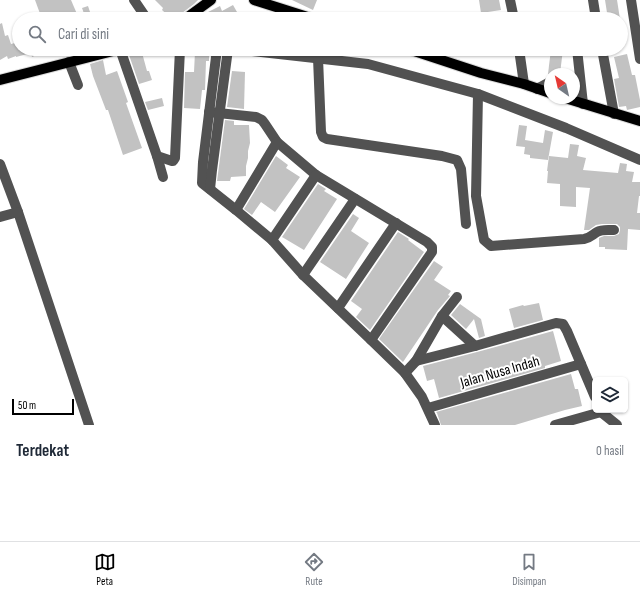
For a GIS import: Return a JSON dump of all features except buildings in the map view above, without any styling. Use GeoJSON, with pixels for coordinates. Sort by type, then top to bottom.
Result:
{"type":"FeatureCollection","features":[{"type":"Feature","properties":{"kind":"main road"},"geometry":{"type":"LineString","coordinates":[[195,12],[211,0]]}},
{"type":"Feature","properties":{"kind":"main road"},"geometry":{"type":"LineString","coordinates":[[254,0],[292,12]]}},
{"type":"Feature","properties":{"kind":"main road"},"geometry":{"type":"LineString","coordinates":[[0,80],[93,56]]}},
{"type":"Feature","properties":{"kind":"main road"},"geometry":{"type":"LineString","coordinates":[[429,56],[544,91]]}},
{"type":"Feature","properties":{"kind":"main road"},"geometry":{"type":"LineString","coordinates":[[580,103],[640,122]]}},
{"type":"Feature","properties":{"kind":"street"},"geometry":{"type":"LineString","coordinates":[[134,0],[142,12]]}},
{"type":"Feature","properties":{"kind":"street"},"geometry":{"type":"LineString","coordinates":[[510,0],[513,12]]}},
{"type":"Feature","properties":{"kind":"street"},"geometry":{"type":"LineString","coordinates":[[592,0],[595,12]]}},
{"type":"Feature","properties":{"kind":"street"},"geometry":{"type":"LineString","coordinates":[[631,0],[640,59]]}},
{"type":"Feature","properties":{"kind":"street"},"geometry":{"type":"LineString","coordinates":[[122,56],[163,177]]}},
{"type":"Feature","properties":{"kind":"street"},"geometry":{"type":"LineString","coordinates":[[157,156],[172,162],[175,158],[180,56]]}},
{"type":"Feature","properties":{"kind":"street"},"geometry":{"type":"LineString","coordinates":[[214,112],[216,56]]}},
{"type":"Feature","properties":{"kind":"street"},"geometry":{"type":"LineString","coordinates":[[226,56],[203,162],[206,186],[272,240],[303,275],[405,373],[422,397],[435,425]]}},
{"type":"Feature","properties":{"kind":"street"},"geometry":{"type":"LineString","coordinates":[[300,56],[368,64],[478,94],[566,128],[640,160]]}},
{"type":"Feature","properties":{"kind":"street"},"geometry":{"type":"LineString","coordinates":[[520,56],[524,84]]}},
{"type":"Feature","properties":{"kind":"street"},"geometry":{"type":"LineString","coordinates":[[577,56],[578,68]]}},
{"type":"Feature","properties":{"kind":"street"},"geometry":{"type":"LineString","coordinates":[[603,56],[614,114]]}},
{"type":"Feature","properties":{"kind":"street"},"geometry":{"type":"LineString","coordinates":[[318,58],[323,137],[327,139],[442,156],[457,160],[461,169],[466,224]]}},
{"type":"Feature","properties":{"kind":"street"},"geometry":{"type":"LineString","coordinates":[[69,62],[78,85]]}},
{"type":"Feature","properties":{"kind":"street"},"geometry":{"type":"LineString","coordinates":[[537,89],[544,85]]}},
{"type":"Feature","properties":{"kind":"street"},"geometry":{"type":"LineString","coordinates":[[478,94],[476,196],[484,240],[491,246],[584,239],[601,230],[614,230]]}},
{"type":"Feature","properties":{"kind":"street"},"geometry":{"type":"LineString","coordinates":[[214,112],[256,117],[262,120],[278,142],[316,175],[396,222],[427,242],[432,247],[432,252],[371,340]]}},
{"type":"Feature","properties":{"kind":"street"},"geometry":{"type":"LineString","coordinates":[[236,210],[278,142]]}},
{"type":"Feature","properties":{"kind":"street"},"geometry":{"type":"LineString","coordinates":[[0,164],[18,212],[89,425]]}},
{"type":"Feature","properties":{"kind":"street"},"geometry":{"type":"LineString","coordinates":[[272,240],[316,175]]}},
{"type":"Feature","properties":{"kind":"street"},"geometry":{"type":"LineString","coordinates":[[303,275],[355,199]]}},
{"type":"Feature","properties":{"kind":"street"},"geometry":{"type":"LineString","coordinates":[[0,217],[18,212]]}},
{"type":"Feature","properties":{"kind":"street"},"geometry":{"type":"LineString","coordinates":[[338,308],[396,222]]}},
{"type":"Feature","properties":{"kind":"street"},"geometry":{"type":"LineString","coordinates":[[405,373],[416,361],[442,316],[457,297]]}},
{"type":"Feature","properties":{"kind":"street"},"geometry":{"type":"LineString","coordinates":[[442,316],[475,346]]}},
{"type":"Feature","properties":{"kind":"street"},"geometry":{"type":"LineString","coordinates":[[416,361],[556,323],[563,324],[568,330],[592,390]]}},
{"type":"Feature","properties":{"kind":"street","name":"Jalan Nusa Indah"},"geometry":{"type":"LineString","coordinates":[[428,408],[581,364]]}},
{"type":"Feature","properties":{"kind":"street"},"geometry":{"type":"LineString","coordinates":[[555,425],[605,416],[617,425]]}}]}
